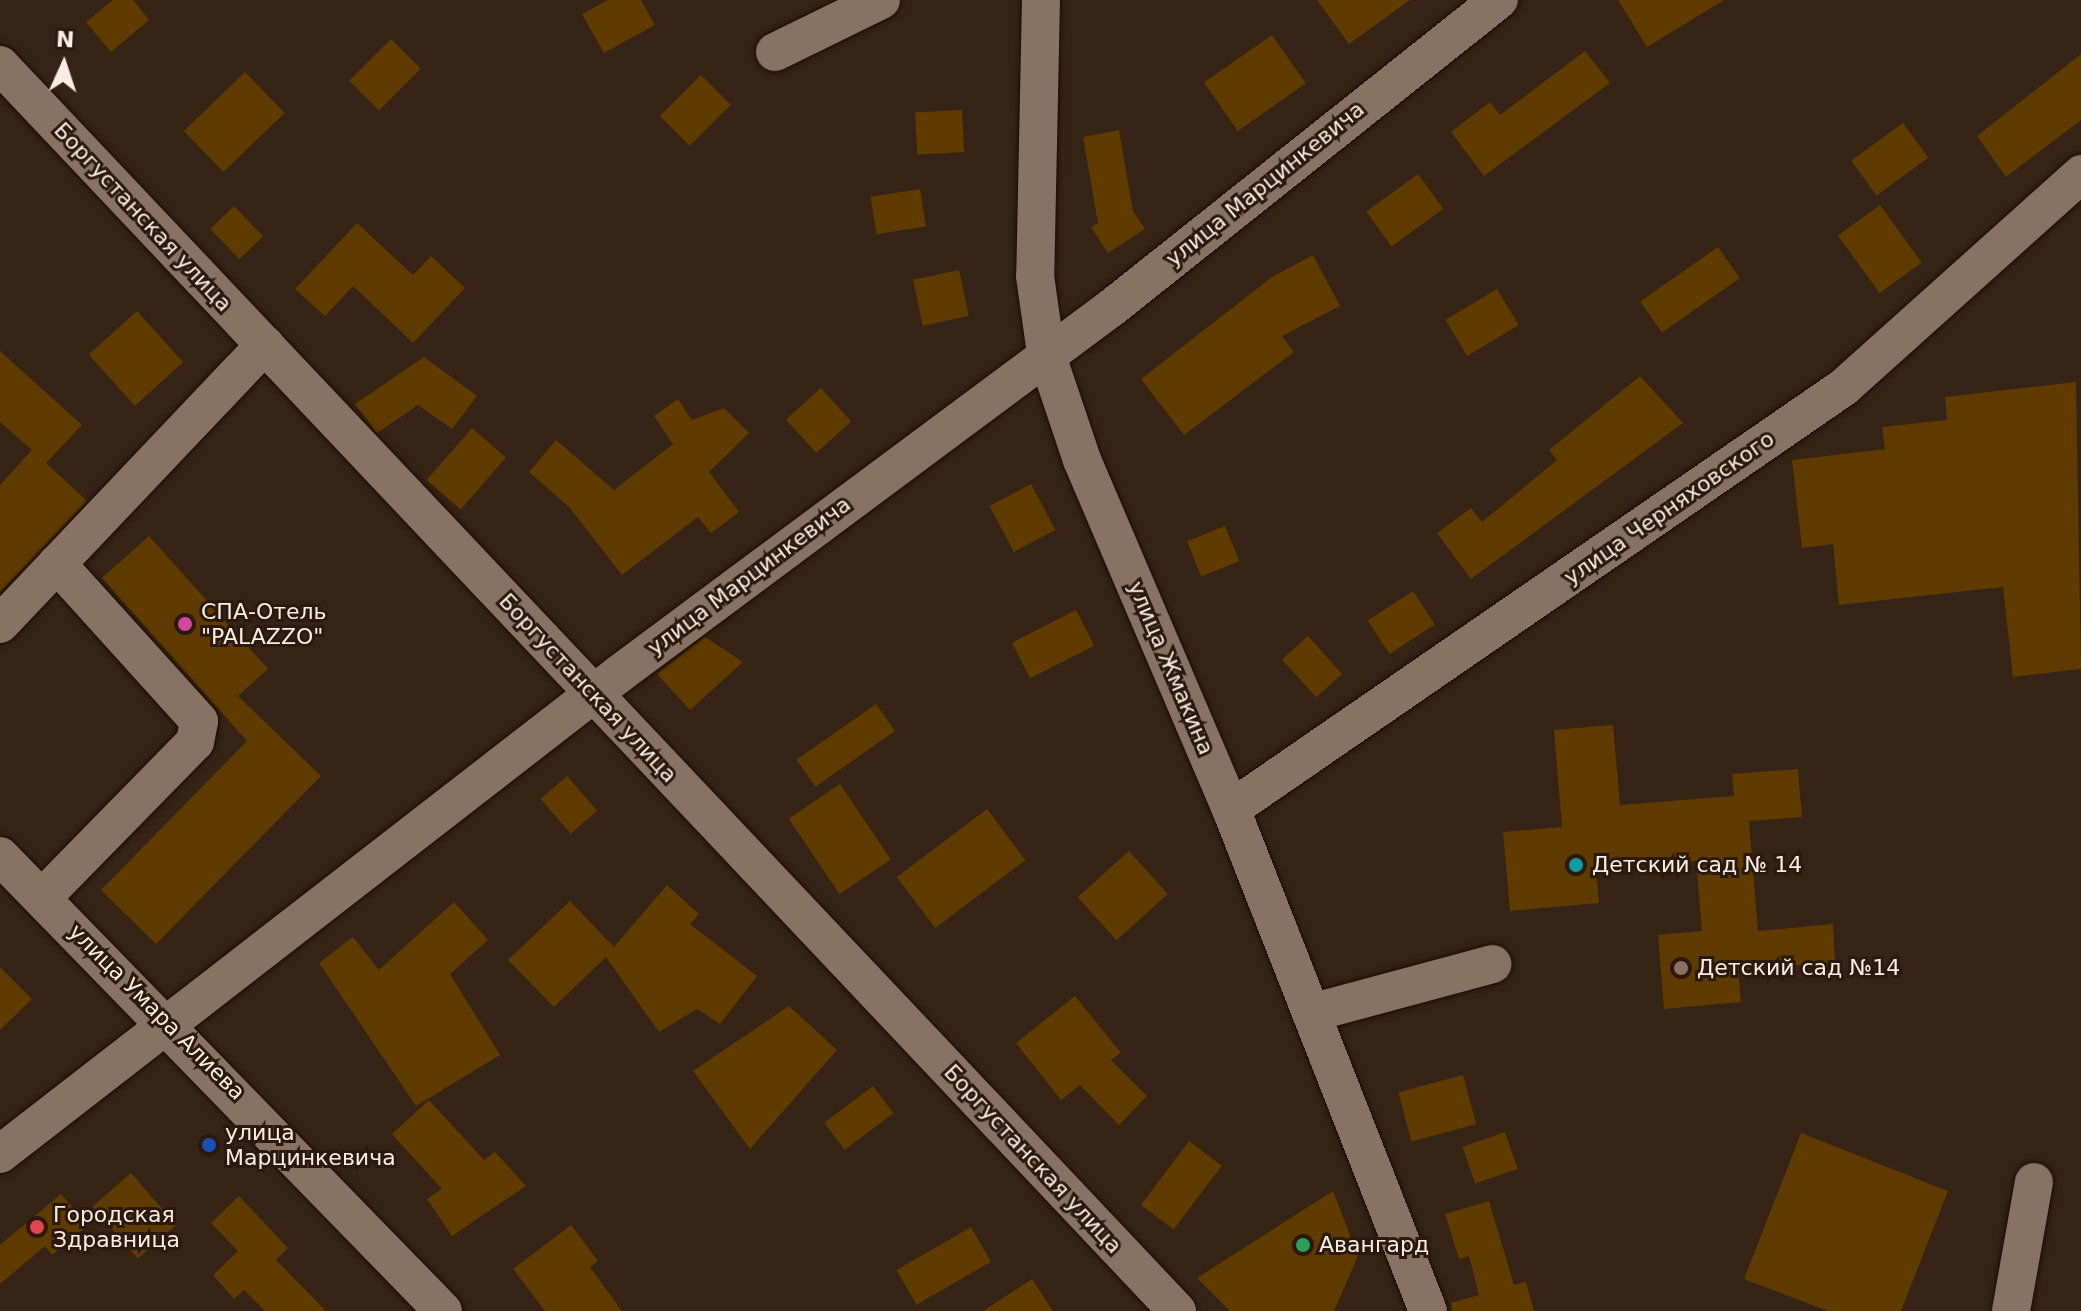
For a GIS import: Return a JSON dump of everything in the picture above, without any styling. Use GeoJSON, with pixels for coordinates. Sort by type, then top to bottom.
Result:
{"type":"FeatureCollection","features":[{"type":"Feature","properties":{"kind":"street"},"geometry":{"type":"LineString","coordinates":[[775,52],[881,0]]}},
{"type":"Feature","properties":{"kind":"street","name":"улица Жмакина"},"geometry":{"type":"LineString","coordinates":[[1041,0],[1035,276],[1046,353],[1082,460],[1231,809],[1428,1311]]}},
{"type":"Feature","properties":{"kind":"street","name":"улица Марцинкевича"},"geometry":{"type":"LineString","coordinates":[[0,1154],[594,694],[1046,353],[1499,0]]}},
{"type":"Feature","properties":{"kind":"street","name":"Боргустанская улица"},"geometry":{"type":"LineString","coordinates":[[0,65],[1177,1311]]}},
{"type":"Feature","properties":{"kind":"street","name":"улица Черняховского"},"geometry":{"type":"LineString","coordinates":[[1231,809],[1844,387],[2081,174]]}},
{"type":"Feature","properties":{"kind":"street"},"geometry":{"type":"LineString","coordinates":[[0,624],[265,345]]}},
{"type":"Feature","properties":{"kind":"street"},"geometry":{"type":"LineString","coordinates":[[43,897],[195,742],[199,721],[57,564]]}},
{"type":"Feature","properties":{"kind":"street","name":"улица Умара Алиева"},"geometry":{"type":"LineString","coordinates":[[0,856],[170,1023],[443,1311]]}},
{"type":"Feature","properties":{"kind":"street"},"geometry":{"type":"LineString","coordinates":[[1311,1013],[1492,964]]}},
{"type":"Feature","properties":{"kind":"street"},"geometry":{"type":"LineString","coordinates":[[2011,1311],[2034,1182]]}},
{"type":"Feature","properties":{"kind":"building"},"geometry":{"type":"Polygon","coordinates":[[[113,0],[133,0],[149,20],[111,52],[86,22],[113,0]]]}},
{"type":"Feature","properties":{"kind":"building"},"geometry":{"type":"Polygon","coordinates":[[[608,0],[641,0],[655,25],[604,53],[582,14],[608,0]]]}},
{"type":"Feature","properties":{"kind":"building"},"geometry":{"type":"Polygon","coordinates":[[[1317,0],[1410,0],[1349,44],[1317,0]]]}},
{"type":"Feature","properties":{"kind":"building"},"geometry":{"type":"Polygon","coordinates":[[[1618,0],[1724,0],[1647,47],[1618,0]]]}},
{"type":"Feature","properties":{"kind":"building"},"geometry":{"type":"Polygon","coordinates":[[[1272,35],[1306,83],[1238,131],[1204,83],[1272,35]]]}},
{"type":"Feature","properties":{"kind":"building"},"geometry":{"type":"Polygon","coordinates":[[[391,39],[421,69],[379,110],[349,81],[391,39]]]}},
{"type":"Feature","properties":{"kind":"building"},"geometry":{"type":"Polygon","coordinates":[[[1585,51],[1610,83],[1484,176],[1451,132],[1490,102],[1500,115],[1585,51]]]}},
{"type":"Feature","properties":{"kind":"building"},"geometry":{"type":"Polygon","coordinates":[[[2081,54],[2081,120],[2006,177],[1977,136],[2081,54]]]}},
{"type":"Feature","properties":{"kind":"building"},"geometry":{"type":"Polygon","coordinates":[[[245,72],[285,113],[223,172],[184,131],[245,72]]]}},
{"type":"Feature","properties":{"kind":"building"},"geometry":{"type":"Polygon","coordinates":[[[701,75],[731,105],[690,146],[660,116],[701,75]]]}},
{"type":"Feature","properties":{"kind":"building"},"geometry":{"type":"Polygon","coordinates":[[[962,110],[964,152],[917,154],[915,112],[962,110]]]}},
{"type":"Feature","properties":{"kind":"building"},"geometry":{"type":"Polygon","coordinates":[[[1903,123],[1928,158],[1876,195],[1851,161],[1903,123]]]}},
{"type":"Feature","properties":{"kind":"building"},"geometry":{"type":"Polygon","coordinates":[[[1119,130],[1133,211],[1145,229],[1108,253],[1091,227],[1098,223],[1083,137],[1119,130]]]}},
{"type":"Feature","properties":{"kind":"building"},"geometry":{"type":"Polygon","coordinates":[[[1418,174],[1443,209],[1391,246],[1366,212],[1418,174]]]}},
{"type":"Feature","properties":{"kind":"building"},"geometry":{"type":"Polygon","coordinates":[[[920,189],[926,227],[877,234],[871,197],[920,189]]]}},
{"type":"Feature","properties":{"kind":"building"},"geometry":{"type":"Polygon","coordinates":[[[1880,205],[1922,262],[1880,293],[1838,236],[1880,205]]]}},
{"type":"Feature","properties":{"kind":"building"},"geometry":{"type":"Polygon","coordinates":[[[234,206],[263,236],[239,259],[210,229],[234,206]]]}},
{"type":"Feature","properties":{"kind":"building"},"geometry":{"type":"Polygon","coordinates":[[[357,223],[413,275],[431,256],[465,288],[413,343],[353,286],[325,316],[295,289],[357,223]]]}},
{"type":"Feature","properties":{"kind":"building"},"geometry":{"type":"Polygon","coordinates":[[[1718,247],[1740,278],[1662,333],[1640,301],[1718,247]]]}},
{"type":"Feature","properties":{"kind":"building"},"geometry":{"type":"Polygon","coordinates":[[[1313,255],[1340,306],[1282,336],[1294,352],[1184,435],[1141,379],[1272,277],[1313,255]]]}},
{"type":"Feature","properties":{"kind":"building"},"geometry":{"type":"Polygon","coordinates":[[[959,270],[969,316],[923,326],[913,280],[959,270]]]}},
{"type":"Feature","properties":{"kind":"building"},"geometry":{"type":"Polygon","coordinates":[[[1497,289],[1519,325],[1467,356],[1446,320],[1497,289]]]}},
{"type":"Feature","properties":{"kind":"building"},"geometry":{"type":"Polygon","coordinates":[[[137,311],[183,362],[135,406],[89,354],[137,311]]]}},
{"type":"Feature","properties":{"kind":"building"},"geometry":{"type":"Polygon","coordinates":[[[0,351],[82,425],[46,463],[87,501],[0,592],[0,485],[32,450],[0,422],[0,351]]]}},
{"type":"Feature","properties":{"kind":"building"},"geometry":{"type":"Polygon","coordinates":[[[424,357],[477,396],[452,429],[418,405],[377,433],[355,404],[424,357]]]}},
{"type":"Feature","properties":{"kind":"building"},"geometry":{"type":"Polygon","coordinates":[[[1640,376],[1683,423],[1471,579],[1437,533],[1471,508],[1482,522],[1557,460],[1549,450],[1640,376]]]}},
{"type":"Feature","properties":{"kind":"building"},"geometry":{"type":"Polygon","coordinates":[[[2076,382],[2081,669],[2013,677],[2003,587],[1839,605],[1833,544],[1802,548],[1792,460],[1885,449],[1882,427],[1947,420],[1945,397],[2076,382]]]}},
{"type":"Feature","properties":{"kind":"building"},"geometry":{"type":"Polygon","coordinates":[[[821,388],[851,421],[816,453],[786,419],[821,388]]]}},
{"type":"Feature","properties":{"kind":"building"},"geometry":{"type":"Polygon","coordinates":[[[678,399],[692,420],[724,408],[749,433],[709,472],[739,512],[711,533],[698,517],[622,575],[569,507],[529,472],[556,440],[614,490],[673,444],[654,416],[678,399]]]}},
{"type":"Feature","properties":{"kind":"building"},"geometry":{"type":"Polygon","coordinates":[[[472,428],[506,458],[461,510],[427,480],[472,428]]]}},
{"type":"Feature","properties":{"kind":"building"},"geometry":{"type":"Polygon","coordinates":[[[1031,484],[1055,530],[1014,552],[990,506],[1031,484]]]}},
{"type":"Feature","properties":{"kind":"building"},"geometry":{"type":"Polygon","coordinates":[[[1225,526],[1239,561],[1201,577],[1187,541],[1225,526]]]}},
{"type":"Feature","properties":{"kind":"building"},"geometry":{"type":"Polygon","coordinates":[[[149,536],[268,669],[238,696],[321,776],[156,944],[101,890],[247,741],[102,578],[149,536]]]}},
{"type":"Feature","properties":{"kind":"building"},"geometry":{"type":"Polygon","coordinates":[[[1413,591],[1435,625],[1389,654],[1368,620],[1413,591]]]}},
{"type":"Feature","properties":{"kind":"building"},"geometry":{"type":"Polygon","coordinates":[[[1076,610],[1094,646],[1030,678],[1012,643],[1076,610]]]}},
{"type":"Feature","properties":{"kind":"building"},"geometry":{"type":"Polygon","coordinates":[[[1308,636],[1342,674],[1316,697],[1282,659],[1308,636]]]}},
{"type":"Feature","properties":{"kind":"building"},"geometry":{"type":"Polygon","coordinates":[[[705,637],[743,662],[690,710],[657,674],[705,637]]]}},
{"type":"Feature","properties":{"kind":"building"},"geometry":{"type":"Polygon","coordinates":[[[876,704],[895,731],[815,787],[797,760],[876,704]]]}},
{"type":"Feature","properties":{"kind":"building","name":"Детский сад № 14"},"geometry":{"type":"Polygon","coordinates":[[[1613,725],[1620,805],[1734,796],[1732,774],[1798,769],[1802,817],[1749,821],[1758,931],[1833,924],[1835,962],[1738,970],[1741,1002],[1664,1009],[1658,935],[1702,931],[1696,861],[1596,869],[1599,903],[1510,911],[1503,832],[1562,827],[1554,730],[1613,725]]]}},
{"type":"Feature","properties":{"kind":"building"},"geometry":{"type":"Polygon","coordinates":[[[567,776],[597,811],[571,834],[541,799],[567,776]]]}},
{"type":"Feature","properties":{"kind":"building"},"geometry":{"type":"Polygon","coordinates":[[[840,784],[891,859],[839,894],[789,819],[840,784]]]}},
{"type":"Feature","properties":{"kind":"building"},"geometry":{"type":"Polygon","coordinates":[[[987,809],[1026,860],[935,928],[897,877],[987,809]]]}},
{"type":"Feature","properties":{"kind":"building"},"geometry":{"type":"Polygon","coordinates":[[[1129,851],[1168,894],[1117,940],[1078,897],[1129,851]]]}},
{"type":"Feature","properties":{"kind":"building"},"geometry":{"type":"Polygon","coordinates":[[[667,885],[699,914],[690,924],[757,976],[720,1024],[697,1009],[659,1032],[606,957],[554,1007],[508,960],[570,901],[614,947],[667,885]]]}},
{"type":"Feature","properties":{"kind":"building"},"geometry":{"type":"Polygon","coordinates":[[[454,902],[488,940],[450,974],[500,1055],[416,1106],[319,963],[353,937],[379,970],[454,902]]]}},
{"type":"Feature","properties":{"kind":"building"},"geometry":{"type":"Polygon","coordinates":[[[0,967],[32,999],[0,1030],[0,967]]]}},
{"type":"Feature","properties":{"kind":"building"},"geometry":{"type":"Polygon","coordinates":[[[1075,996],[1121,1053],[1111,1060],[1147,1096],[1119,1125],[1080,1085],[1061,1100],[1016,1043],[1075,996]]]}},
{"type":"Feature","properties":{"kind":"building"},"geometry":{"type":"Polygon","coordinates":[[[789,1006],[837,1050],[750,1149],[693,1071],[789,1006]]]}},
{"type":"Feature","properties":{"kind":"building"},"geometry":{"type":"Polygon","coordinates":[[[1463,1075],[1476,1124],[1411,1142],[1398,1092],[1463,1075]]]}},
{"type":"Feature","properties":{"kind":"building"},"geometry":{"type":"Polygon","coordinates":[[[873,1086],[893,1113],[845,1150],[824,1123],[873,1086]]]}},
{"type":"Feature","properties":{"kind":"building"},"geometry":{"type":"Polygon","coordinates":[[[429,1100],[484,1160],[495,1152],[526,1186],[452,1236],[427,1199],[442,1189],[392,1134],[429,1100]]]}},
{"type":"Feature","properties":{"kind":"building"},"geometry":{"type":"Polygon","coordinates":[[[1505,1132],[1518,1169],[1475,1184],[1462,1147],[1505,1132]]]}},
{"type":"Feature","properties":{"kind":"building"},"geometry":{"type":"Polygon","coordinates":[[[1801,1133],[1948,1191],[1901,1311],[1828,1311],[1744,1279],[1801,1133]]]}},
{"type":"Feature","properties":{"kind":"building"},"geometry":{"type":"Polygon","coordinates":[[[1189,1141],[1222,1166],[1174,1230],[1141,1205],[1189,1141]]]}},
{"type":"Feature","properties":{"kind":"building"},"geometry":{"type":"Polygon","coordinates":[[[131,1173],[176,1225],[138,1259],[93,1206],[131,1173]]]}},
{"type":"Feature","properties":{"kind":"building","name":"Авангард"},"geometry":{"type":"Polygon","coordinates":[[[1333,1191],[1358,1256],[1334,1311],[1230,1311],[1197,1278],[1333,1191]]]}},
{"type":"Feature","properties":{"kind":"building"},"geometry":{"type":"Polygon","coordinates":[[[61,1194],[88,1225],[52,1255],[45,1246],[0,1284],[0,1245],[61,1194]]]}},
{"type":"Feature","properties":{"kind":"building"},"geometry":{"type":"Polygon","coordinates":[[[239,1196],[288,1248],[276,1260],[326,1311],[265,1311],[244,1290],[234,1299],[213,1275],[238,1251],[211,1223],[239,1196]]]}},
{"type":"Feature","properties":{"kind":"building"},"geometry":{"type":"Polygon","coordinates":[[[1489,1201],[1514,1285],[1526,1282],[1534,1311],[1452,1311],[1451,1303],[1479,1295],[1469,1256],[1459,1259],[1445,1214],[1489,1201]]]}},
{"type":"Feature","properties":{"kind":"building"},"geometry":{"type":"Polygon","coordinates":[[[571,1225],[598,1261],[590,1267],[622,1311],[545,1311],[513,1269],[571,1225]]]}},
{"type":"Feature","properties":{"kind":"building"},"geometry":{"type":"Polygon","coordinates":[[[971,1227],[991,1262],[917,1305],[897,1270],[971,1227]]]}},
{"type":"Feature","properties":{"kind":"building"},"geometry":{"type":"Polygon","coordinates":[[[1032,1279],[1053,1311],[983,1311],[1032,1279]]]}},
{"type":"Feature","properties":{"kind":"place","name":"СПА-Отель \"PALAZZO\""},"geometry":{"type":"Point","coordinates":[185,624]}},
{"type":"Feature","properties":{"kind":"place","name":"Детский сад № 14"},"geometry":{"type":"Point","coordinates":[1576,865]}},
{"type":"Feature","properties":{"kind":"place","name":"Детский сад №14"},"geometry":{"type":"Point","coordinates":[1681,968]}},
{"type":"Feature","properties":{"kind":"place","name":"улица Марцинкевича"},"geometry":{"type":"Point","coordinates":[209,1145]}},
{"type":"Feature","properties":{"kind":"place","name":"Городская Здравница"},"geometry":{"type":"Point","coordinates":[37,1227]}},
{"type":"Feature","properties":{"kind":"place","name":"Авангард"},"geometry":{"type":"Point","coordinates":[1303,1245]}}]}
